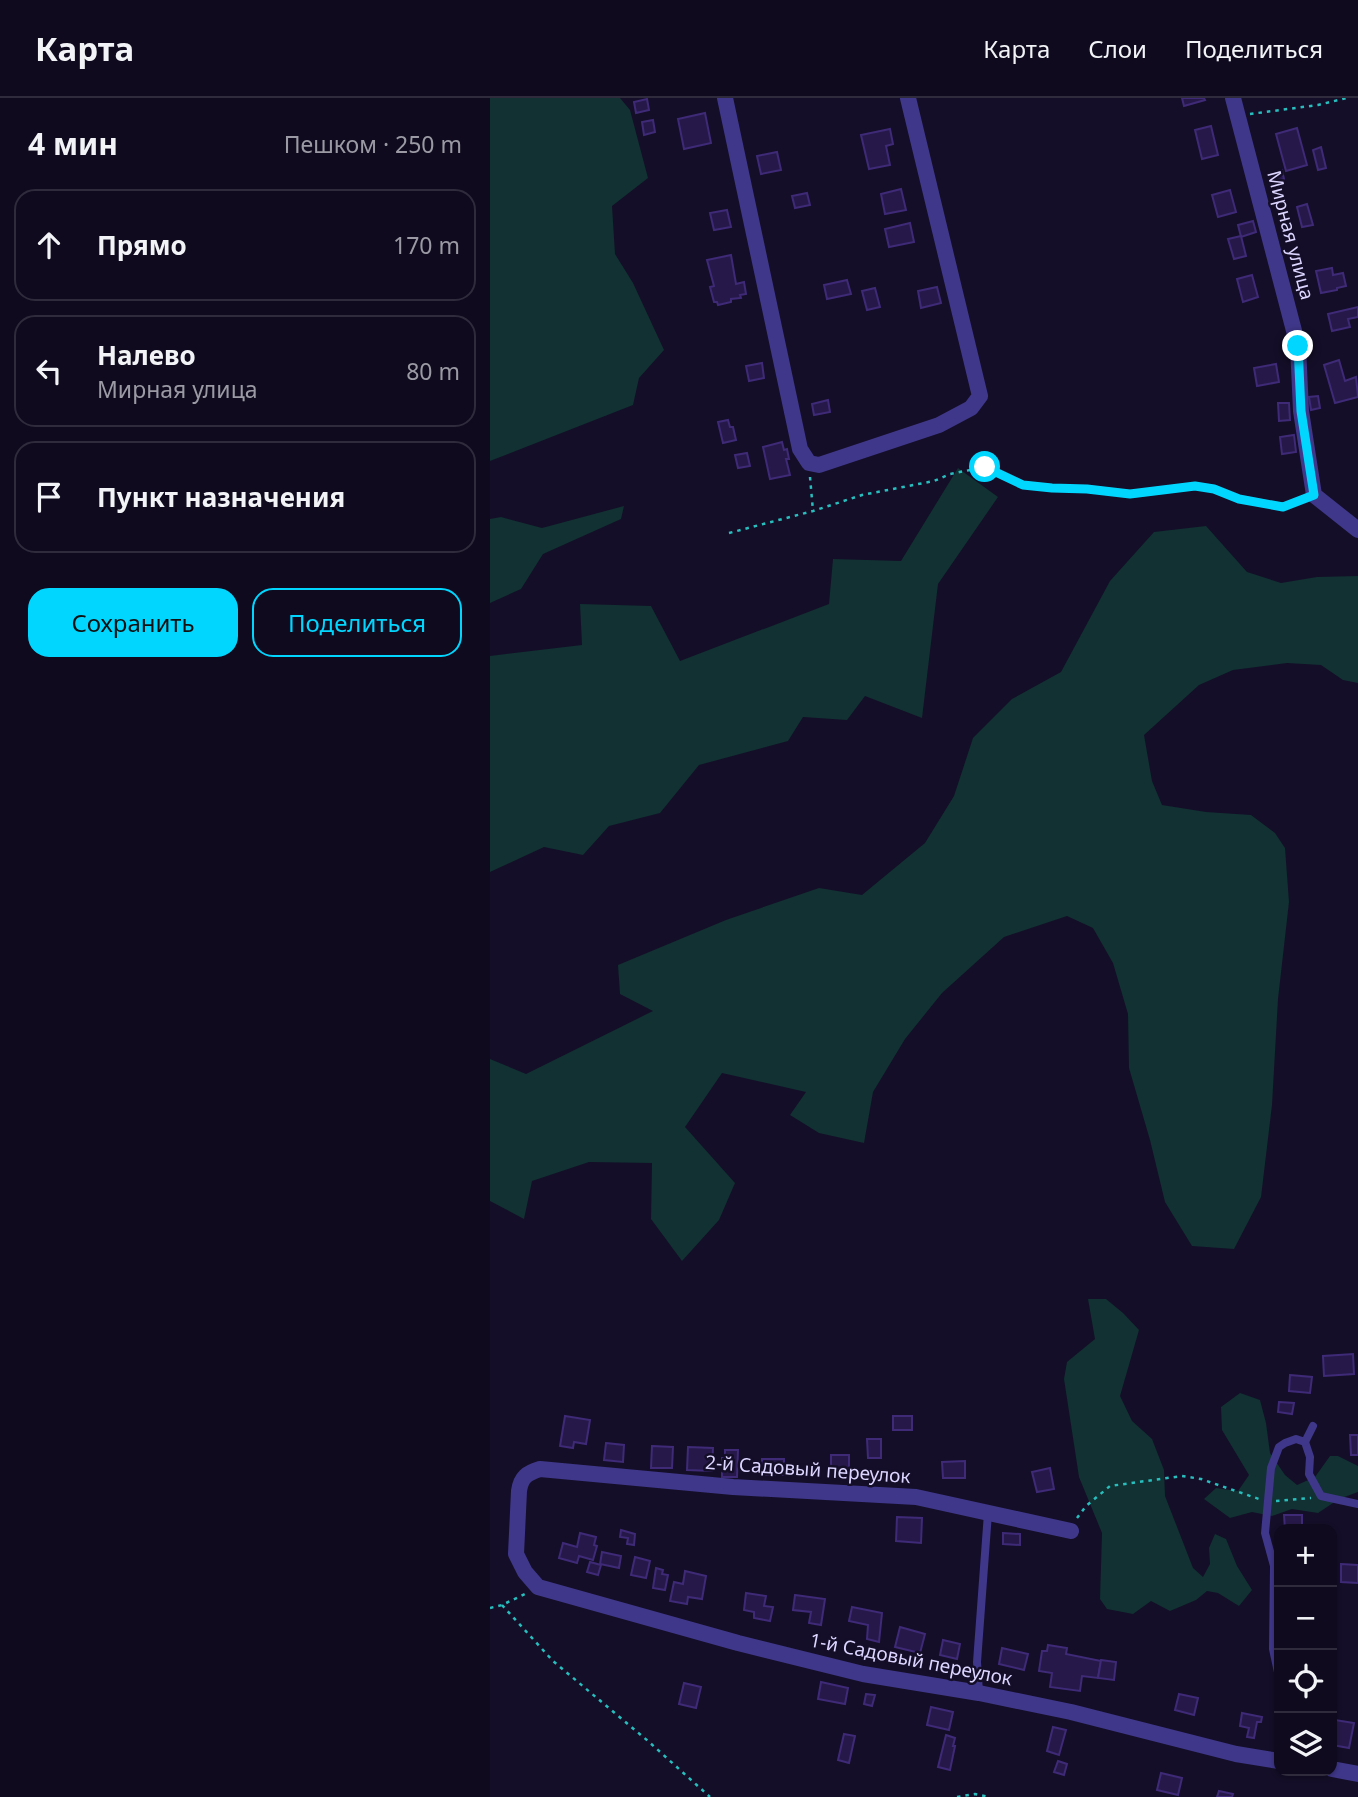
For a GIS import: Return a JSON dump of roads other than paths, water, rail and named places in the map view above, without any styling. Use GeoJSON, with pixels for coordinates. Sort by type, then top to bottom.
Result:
{"type":"FeatureCollection","features":[{"type":"Feature","properties":{"kind":"street"},"geometry":{"type":"LineString","coordinates":[[725,98],[800,449],[809,463],[819,465],[939,425],[971,408],[979,396],[908,98]]}},
{"type":"Feature","properties":{"kind":"street","name":"Мирная улица"},"geometry":{"type":"LineString","coordinates":[[1233,98],[1298,346],[1301,411],[1314,495],[1358,530]]}},
{"type":"Feature","properties":{"kind":"street","name":"2-й Садовый переулок"},"geometry":{"type":"LineString","coordinates":[[538,1587],[525,1572],[516,1554],[520,1481],[528,1472],[540,1469],[733,1487],[916,1497],[1069,1530]]}},
{"type":"Feature","properties":{"kind":"street","name":"1-й Садовый переулок"},"geometry":{"type":"LineString","coordinates":[[538,1587],[738,1643],[863,1674],[979,1693],[1071,1712],[1236,1754],[1274,1760]]}},
{"type":"Feature","properties":{"kind":"street"},"geometry":{"type":"LineString","coordinates":[[1337,1770],[1358,1773]]}},
{"type":"Feature","properties":{"kind":"lane"},"geometry":{"type":"LineString","coordinates":[[1313,1426],[1305,1442],[1310,1457],[1309,1474],[1321,1496],[1358,1504]]}},
{"type":"Feature","properties":{"kind":"lane"},"geometry":{"type":"LineString","coordinates":[[1274,1653],[1273,1566],[1265,1533],[1271,1468],[1279,1447],[1296,1439],[1305,1442]]}},
{"type":"Feature","properties":{"kind":"lane"},"geometry":{"type":"LineString","coordinates":[[979,1693],[977,1662],[988,1513]]}}]}
